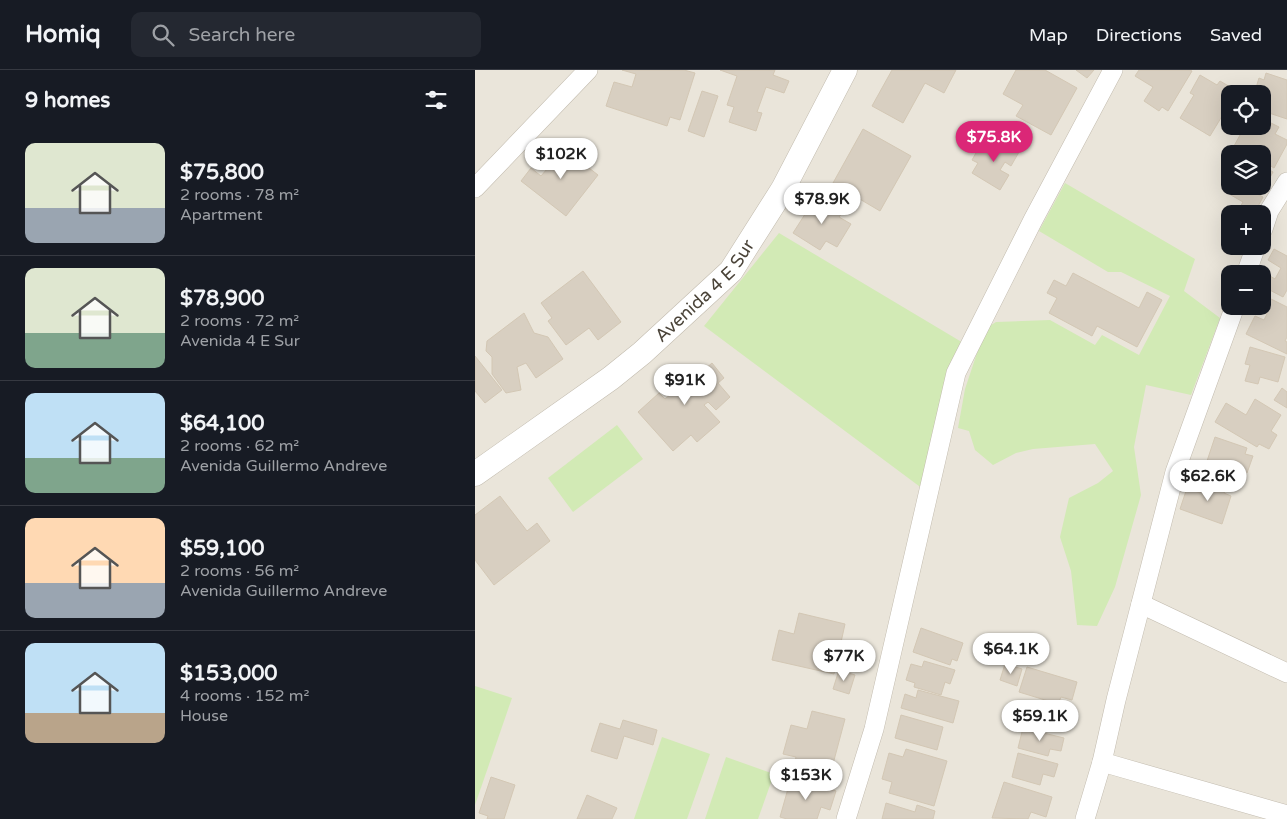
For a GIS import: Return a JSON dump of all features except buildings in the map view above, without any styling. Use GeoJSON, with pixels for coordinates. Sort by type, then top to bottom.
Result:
{"type":"FeatureCollection","features":[{"type":"Feature","properties":{"kind":"street"},"geometry":{"type":"LineString","coordinates":[[475,188],[588,70]]}},
{"type":"Feature","properties":{"kind":"street","name":"Avenida 4 E Sur"},"geometry":{"type":"LineString","coordinates":[[475,474],[634,360],[731,271],[783,189],[845,70]]}},
{"type":"Feature","properties":{"kind":"street"},"geometry":{"type":"LineString","coordinates":[[846,819],[874,729],[956,373],[1033,220],[1113,70]]}},
{"type":"Feature","properties":{"kind":"street"},"geometry":{"type":"LineString","coordinates":[[1271,208],[1287,182]]}},
{"type":"Feature","properties":{"kind":"street"},"geometry":{"type":"LineString","coordinates":[[1085,819],[1102,762],[1116,700],[1175,472],[1232,315]]}},
{"type":"Feature","properties":{"kind":"street"},"geometry":{"type":"LineString","coordinates":[[1141,604],[1287,673]]}},
{"type":"Feature","properties":{"kind":"street"},"geometry":{"type":"LineString","coordinates":[[1102,762],[1287,815]]}},
{"type":"Feature","properties":{"kind":"shaded area"},"geometry":{"type":"Polygon","coordinates":[[[475,70],[1287,70],[1287,819],[475,819],[475,70]]]}},
{"type":"Feature","properties":{"kind":"green space"},"geometry":{"type":"Polygon","coordinates":[[[1065,183],[1195,259],[1184,291],[1220,318],[1191,395],[1146,385],[1134,447],[1141,495],[1115,587],[1097,626],[1077,625],[1071,571],[1060,537],[1069,498],[1098,483],[1113,471],[1095,444],[1033,449],[1016,453],[993,465],[975,450],[969,431],[958,428],[965,389],[985,329],[996,322],[1050,320],[1095,345],[1102,335],[1139,355],[1170,296],[1121,272],[1108,272],[1039,231],[1065,183]]]}},
{"type":"Feature","properties":{"kind":"green space"},"geometry":{"type":"Polygon","coordinates":[[[779,233],[965,344],[923,489],[704,326],[779,233]]]}},
{"type":"Feature","properties":{"kind":"green space"},"geometry":{"type":"Polygon","coordinates":[[[617,425],[643,459],[573,512],[548,478],[617,425]]]}},
{"type":"Feature","properties":{"kind":"green space"},"geometry":{"type":"Polygon","coordinates":[[[475,686],[512,698],[475,805],[475,686]]]}},
{"type":"Feature","properties":{"kind":"green space"},"geometry":{"type":"Polygon","coordinates":[[[662,737],[710,754],[687,819],[634,819],[662,737]]]}},
{"type":"Feature","properties":{"kind":"green space"},"geometry":{"type":"Polygon","coordinates":[[[726,757],[774,774],[758,819],[705,819],[726,757]]]}}]}
